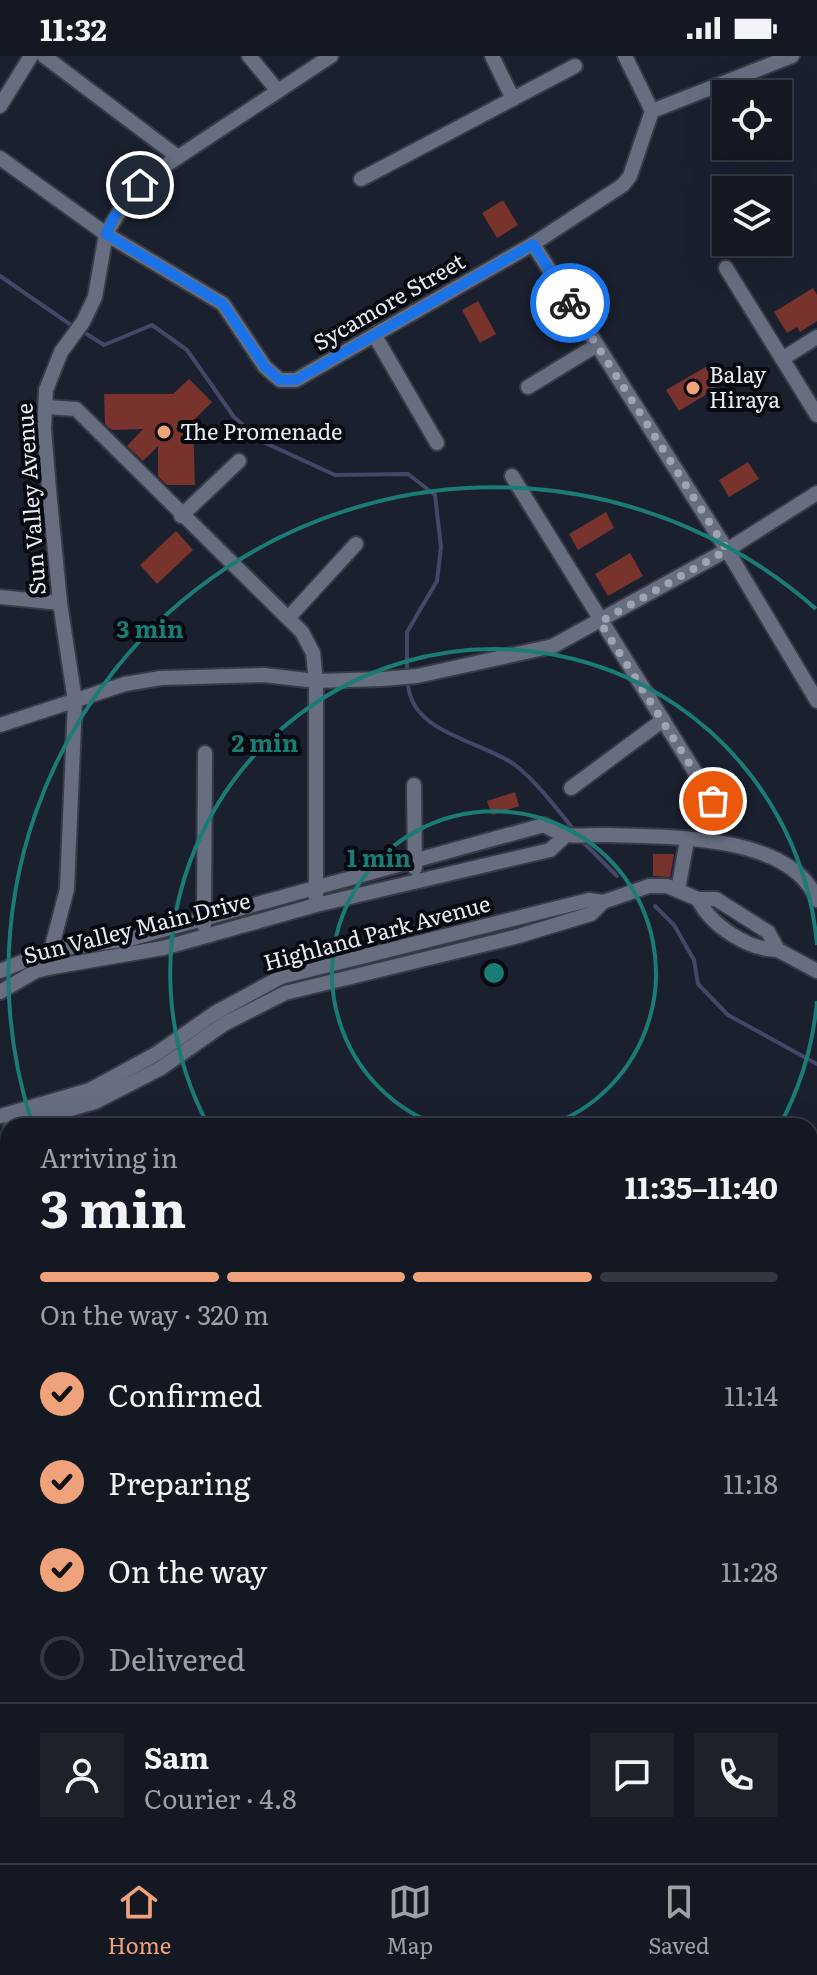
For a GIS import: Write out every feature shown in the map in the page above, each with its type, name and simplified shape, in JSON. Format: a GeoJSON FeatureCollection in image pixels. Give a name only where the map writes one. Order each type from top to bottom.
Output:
{"type":"FeatureCollection","features":[{"type":"Feature","properties":{"kind":"street"},"geometry":{"type":"LineString","coordinates":[[0,106],[31,56]]}},
{"type":"Feature","properties":{"kind":"street"},"geometry":{"type":"LineString","coordinates":[[44,56],[178,157]]}},
{"type":"Feature","properties":{"kind":"street"},"geometry":{"type":"LineString","coordinates":[[249,56],[278,91]]}},
{"type":"Feature","properties":{"kind":"street","name":"Sun Valley Avenue"},"geometry":{"type":"LineString","coordinates":[[53,967],[51,950],[67,889],[75,701],[60,603],[49,490],[46,390],[61,352],[83,322],[95,297],[106,234],[114,217],[140,185],[331,56]]}},
{"type":"Feature","properties":{"kind":"street"},"geometry":{"type":"LineString","coordinates":[[492,56],[513,99]]}},
{"type":"Feature","properties":{"kind":"street"},"geometry":{"type":"LineString","coordinates":[[625,56],[652,111],[756,62],[792,56]]}},
{"type":"Feature","properties":{"kind":"street"},"geometry":{"type":"LineString","coordinates":[[361,179],[575,66]]}},
{"type":"Feature","properties":{"kind":"street","name":"Sycamore Street"},"geometry":{"type":"LineString","coordinates":[[0,158],[106,234],[223,304],[265,367],[280,380],[296,380],[533,244],[623,185],[630,176],[652,111]]}},
{"type":"Feature","properties":{"kind":"street"},"geometry":{"type":"LineString","coordinates":[[533,244],[727,550],[817,701]]}},
{"type":"Feature","properties":{"kind":"street"},"geometry":{"type":"LineString","coordinates":[[726,268],[817,415]]}},
{"type":"Feature","properties":{"kind":"street"},"geometry":{"type":"LineString","coordinates":[[375,336],[437,443]]}},
{"type":"Feature","properties":{"kind":"street"},"geometry":{"type":"LineString","coordinates":[[782,359],[817,337]]}},
{"type":"Feature","properties":{"kind":"street"},"geometry":{"type":"LineString","coordinates":[[528,387],[597,345]]}},
{"type":"Feature","properties":{"kind":"street"},"geometry":{"type":"LineString","coordinates":[[46,407],[76,409],[181,516],[290,616],[313,653],[316,681],[316,905]]}},
{"type":"Feature","properties":{"kind":"street"},"geometry":{"type":"LineString","coordinates":[[181,516],[239,461]]}},
{"type":"Feature","properties":{"kind":"street"},"geometry":{"type":"LineString","coordinates":[[512,476],[713,801]]}},
{"type":"Feature","properties":{"kind":"street"},"geometry":{"type":"LineString","coordinates":[[0,725],[125,684],[161,678],[264,675],[316,681],[382,679],[417,676],[553,646],[727,550],[817,493]]}},
{"type":"Feature","properties":{"kind":"street"},"geometry":{"type":"LineString","coordinates":[[290,616],[356,544]]}},
{"type":"Feature","properties":{"kind":"street"},"geometry":{"type":"LineString","coordinates":[[0,597],[60,603]]}},
{"type":"Feature","properties":{"kind":"street"},"geometry":{"type":"LineString","coordinates":[[571,788],[663,720]]}},
{"type":"Feature","properties":{"kind":"street"},"geometry":{"type":"LineString","coordinates":[[205,753],[205,935]]}},
{"type":"Feature","properties":{"kind":"street"},"geometry":{"type":"LineString","coordinates":[[414,785],[415,881]]}},
{"type":"Feature","properties":{"kind":"street","name":"Sun Valley Main Drive"},"geometry":{"type":"LineString","coordinates":[[0,971],[51,950],[130,939],[544,825],[568,837],[606,835],[687,840],[762,852],[817,884]]}},
{"type":"Feature","properties":{"kind":"street","name":"Sun Valley Main Drive"},"geometry":{"type":"LineString","coordinates":[[0,992],[36,971],[163,948],[316,905],[550,850],[568,837]]}},
{"type":"Feature","properties":{"kind":"street"},"geometry":{"type":"LineString","coordinates":[[678,890],[687,840]]}},
{"type":"Feature","properties":{"kind":"street"},"geometry":{"type":"LineString","coordinates":[[803,875],[817,900]]}},
{"type":"Feature","properties":{"kind":"street","name":"Highland Park Avenue"},"geometry":{"type":"LineString","coordinates":[[36,1118],[106,1097],[161,1068],[224,1024],[285,993],[515,937],[591,914],[603,902],[649,886],[678,890],[698,899],[716,899],[768,932],[778,950]]}},
{"type":"Feature","properties":{"kind":"street","name":"Highland Park Avenue"},"geometry":{"type":"LineString","coordinates":[[698,899],[706,916],[759,950],[778,950],[817,971]]}},
{"type":"Feature","properties":{"kind":"street","name":"Highland Park Avenue"},"geometry":{"type":"LineString","coordinates":[[0,1116],[90,1090],[156,1054],[252,990],[281,977],[589,900],[603,902]]}},
{"type":"Feature","properties":{"kind":"street"},"geometry":{"type":"LineString","coordinates":[[737,936],[748,919]]}},
{"type":"Feature","properties":{"kind":"building"},"geometry":{"type":"Polygon","coordinates":[[[503,200],[518,225],[497,238],[482,213],[503,200]]]}},
{"type":"Feature","properties":{"kind":"building"},"geometry":{"type":"Polygon","coordinates":[[[813,288],[817,295],[817,321],[800,332],[797,327],[787,333],[774,312],[813,288]]]}},
{"type":"Feature","properties":{"kind":"building"},"geometry":{"type":"Polygon","coordinates":[[[478,301],[496,334],[480,343],[462,310],[478,301]]]}},
{"type":"Feature","properties":{"kind":"building","name":"Balay Hiraya"},"geometry":{"type":"Polygon","coordinates":[[[707,366],[720,386],[679,411],[666,390],[707,366]]]}},
{"type":"Feature","properties":{"kind":"building","name":"The Promenade"},"geometry":{"type":"Polygon","coordinates":[[[189,379],[212,402],[193,421],[195,485],[167,485],[158,476],[158,446],[143,461],[127,446],[143,429],[112,430],[105,424],[104,394],[173,394],[189,379]]]}},
{"type":"Feature","properties":{"kind":"building"},"geometry":{"type":"Polygon","coordinates":[[[748,462],[759,479],[729,497],[719,480],[748,462]]]}},
{"type":"Feature","properties":{"kind":"building"},"geometry":{"type":"Polygon","coordinates":[[[606,512],[614,528],[578,550],[569,534],[606,512]]]}},
{"type":"Feature","properties":{"kind":"building"},"geometry":{"type":"Polygon","coordinates":[[[176,531],[193,550],[157,584],[140,565],[176,531]]]}},
{"type":"Feature","properties":{"kind":"building"},"geometry":{"type":"Polygon","coordinates":[[[630,553],[643,576],[608,596],[595,574],[630,553]]]}},
{"type":"Feature","properties":{"kind":"building"},"geometry":{"type":"Polygon","coordinates":[[[515,792],[519,806],[492,815],[487,801],[515,792]]]}},
{"type":"Feature","properties":{"kind":"building"},"geometry":{"type":"Polygon","coordinates":[[[653,854],[674,854],[670,877],[653,876],[653,854]]]}},
{"type":"Feature","properties":{"kind":"waterway"},"geometry":{"type":"LineString","coordinates":[[0,276],[74,327]]}},
{"type":"Feature","properties":{"kind":"waterway"},"geometry":{"type":"LineString","coordinates":[[82,331],[104,345],[152,325],[187,350],[234,417],[261,441],[335,475],[408,474],[435,495],[441,547],[437,581],[407,632],[407,673]]}},
{"type":"Feature","properties":{"kind":"waterway"},"geometry":{"type":"LineString","coordinates":[[408,682],[412,700],[421,714],[450,734],[515,765],[574,830]]}},
{"type":"Feature","properties":{"kind":"waterway"},"geometry":{"type":"LineString","coordinates":[[581,840],[617,876]]}},
{"type":"Feature","properties":{"kind":"waterway"},"geometry":{"type":"LineString","coordinates":[[655,906],[674,925],[694,960],[698,984],[728,1015],[817,1064]]}},
{"type":"Feature","properties":{"kind":"way so far"},"geometry":{"type":"LineString","coordinates":[[570,303],[727,550],[600,622],[713,801]]}},
{"type":"Feature","properties":{"kind":"place","name":"Balay Hiraya"},"geometry":{"type":"Point","coordinates":[693,388]}},
{"type":"Feature","properties":{"kind":"place","name":"The Promenade"},"geometry":{"type":"Point","coordinates":[164,432]}},
{"type":"Feature","properties":{"kind":"route"},"geometry":{"type":"LineString","coordinates":[[140,185],[114,217],[106,234],[223,304],[265,367],[280,380],[296,380],[533,244],[570,303]]}}]}
